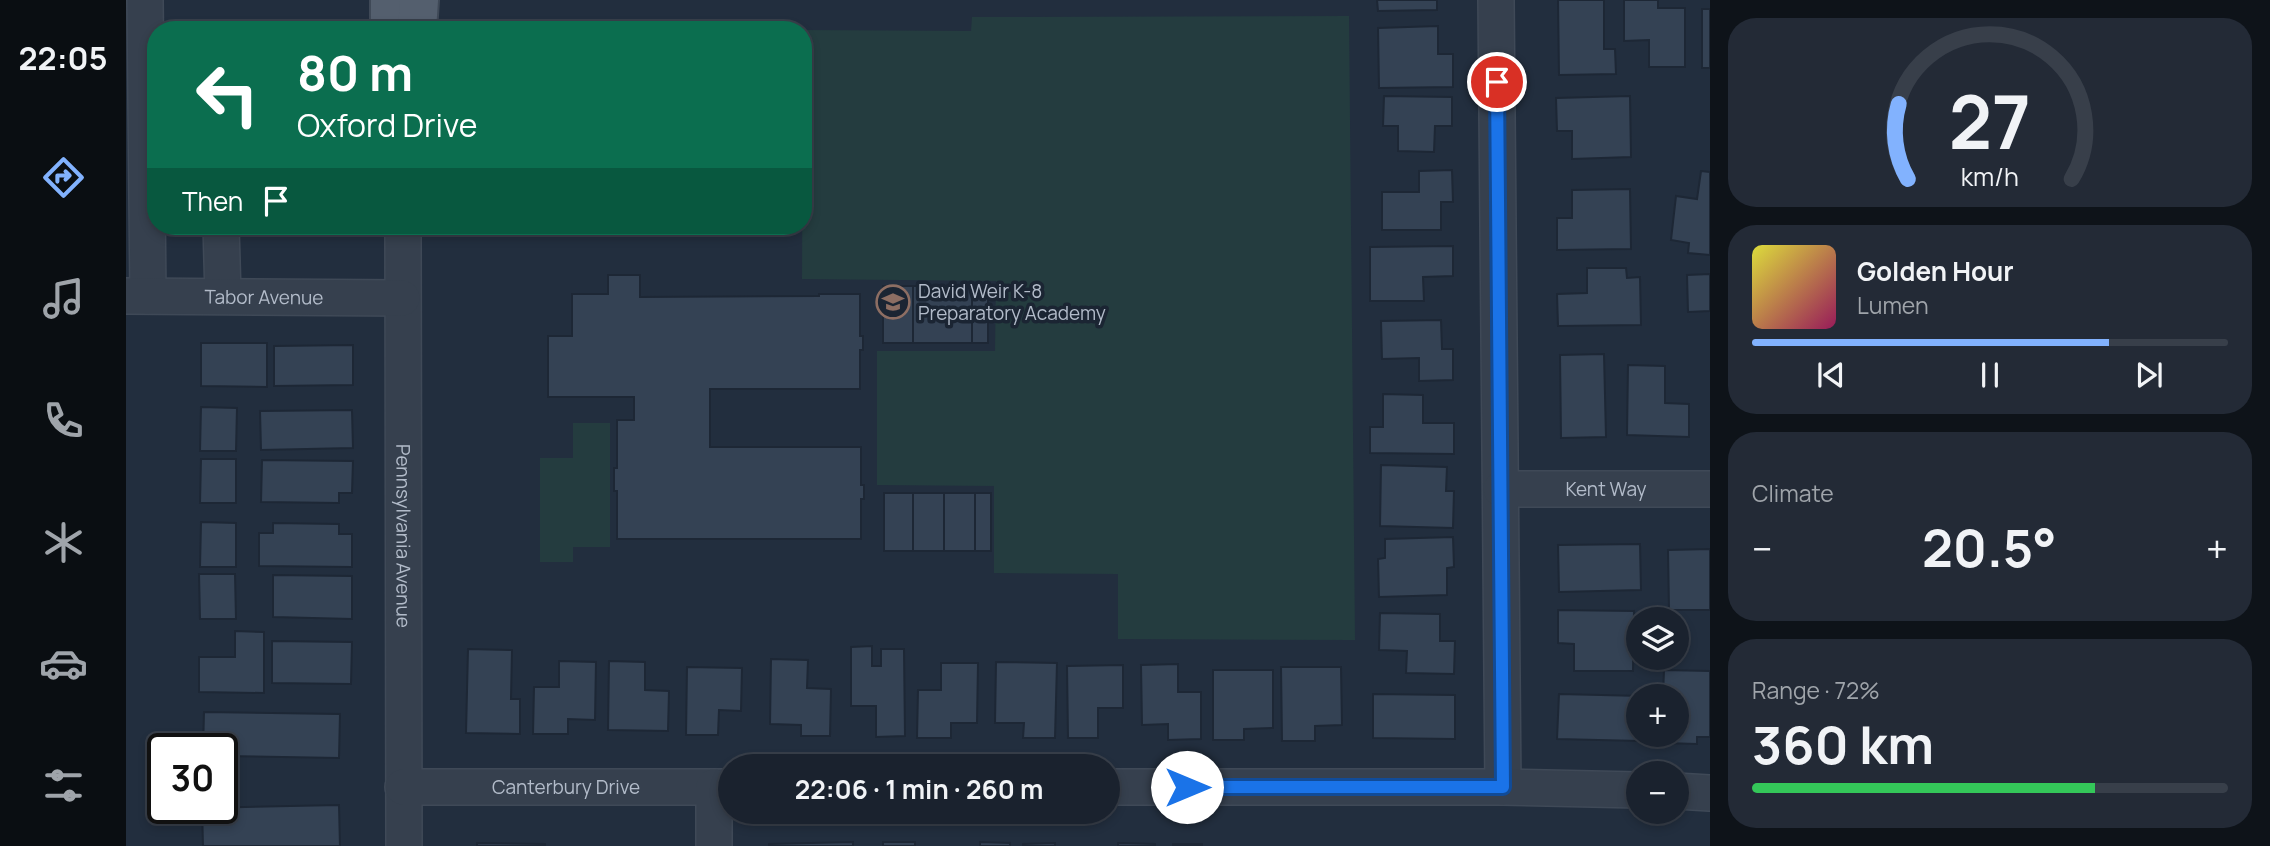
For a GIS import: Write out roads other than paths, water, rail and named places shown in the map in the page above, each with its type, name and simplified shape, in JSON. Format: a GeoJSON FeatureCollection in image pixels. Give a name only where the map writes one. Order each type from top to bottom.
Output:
{"type":"FeatureCollection","features":[{"type":"Feature","properties":{"kind":"main road"},"geometry":{"type":"LineString","coordinates":[[390,0],[390,21]]}},
{"type":"Feature","properties":{"kind":"main road"},"geometry":{"type":"LineString","coordinates":[[417,21],[419,0]]}},
{"type":"Feature","properties":{"kind":"street"},"geometry":{"type":"LineString","coordinates":[[145,0],[147,22]]}},
{"type":"Feature","properties":{"kind":"street"},"geometry":{"type":"LineString","coordinates":[[1496,0],[1503,787]]}},
{"type":"Feature","properties":{"kind":"street"},"geometry":{"type":"LineString","coordinates":[[137,296],[147,132]]}},
{"type":"Feature","properties":{"kind":"street"},"geometry":{"type":"LineString","coordinates":[[221,235],[223,296]]}},
{"type":"Feature","properties":{"kind":"street","name":"Pennsylvania Avenue"},"geometry":{"type":"LineString","coordinates":[[403,235],[404,846]]}},
{"type":"Feature","properties":{"kind":"street","name":"Tabor Avenue"},"geometry":{"type":"LineString","coordinates":[[137,296],[402,298]]}},
{"type":"Feature","properties":{"kind":"street","name":"Kent Way"},"geometry":{"type":"LineString","coordinates":[[1501,489],[1710,489]]}},
{"type":"Feature","properties":{"kind":"street","name":"Canterbury Drive"},"geometry":{"type":"LineString","coordinates":[[403,787],[718,787]]}},
{"type":"Feature","properties":{"kind":"street"},"geometry":{"type":"LineString","coordinates":[[1120,787],[1626,790]]}},
{"type":"Feature","properties":{"kind":"street"},"geometry":{"type":"LineString","coordinates":[[1689,792],[1710,793]]}},
{"type":"Feature","properties":{"kind":"street"},"geometry":{"type":"LineString","coordinates":[[714,846],[718,816]]}},
{"type":"Feature","properties":{"kind":"place","name":"David Weir K-8 Preparatory Academy"},"geometry":{"type":"Point","coordinates":[893,302]}}]}
